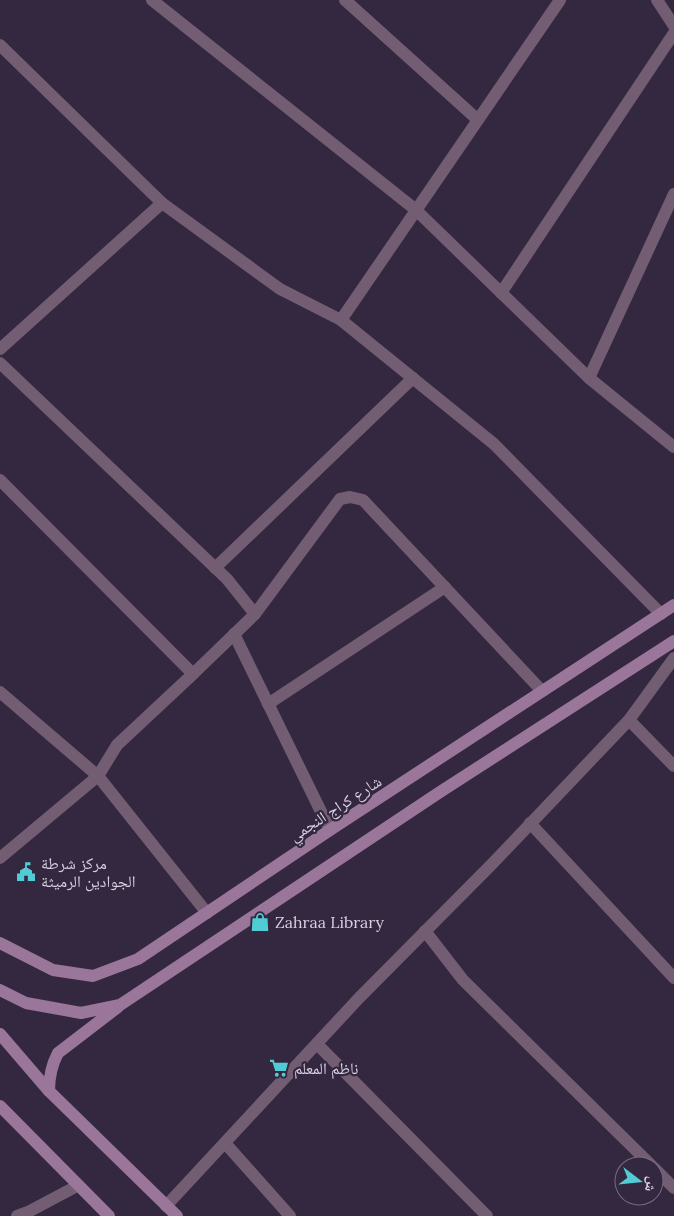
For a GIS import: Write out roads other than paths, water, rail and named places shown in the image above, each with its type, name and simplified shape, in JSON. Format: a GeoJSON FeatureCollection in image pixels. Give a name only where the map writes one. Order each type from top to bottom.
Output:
{"type":"FeatureCollection","features":[{"type":"Feature","properties":{"kind":"main road","name":"شارع كراج النجمي"},"geometry":{"type":"LineString","coordinates":[[0,943],[53,970],[93,976],[138,959],[330,830],[674,605]]}},
{"type":"Feature","properties":{"kind":"main road"},"geometry":{"type":"LineString","coordinates":[[49,1091],[49,1075],[52,1063],[58,1053],[120,1005],[432,797],[674,641]]}},
{"type":"Feature","properties":{"kind":"main road"},"geometry":{"type":"LineString","coordinates":[[0,990],[26,1003],[81,1013],[120,1005]]}},
{"type":"Feature","properties":{"kind":"main road"},"geometry":{"type":"LineString","coordinates":[[0,1034],[49,1091],[177,1216]]}},
{"type":"Feature","properties":{"kind":"main road"},"geometry":{"type":"LineString","coordinates":[[0,1106],[77,1186],[109,1216]]}},
{"type":"Feature","properties":{"kind":"street"},"geometry":{"type":"LineString","coordinates":[[152,0],[416,210],[589,378],[674,447]]}},
{"type":"Feature","properties":{"kind":"street"},"geometry":{"type":"LineString","coordinates":[[345,0],[478,120]]}},
{"type":"Feature","properties":{"kind":"street"},"geometry":{"type":"LineString","coordinates":[[341,320],[560,0]]}},
{"type":"Feature","properties":{"kind":"street"},"geometry":{"type":"LineString","coordinates":[[656,0],[674,26]]}},
{"type":"Feature","properties":{"kind":"street"},"geometry":{"type":"LineString","coordinates":[[500,292],[674,33]]}},
{"type":"Feature","properties":{"kind":"street"},"geometry":{"type":"LineString","coordinates":[[0,45],[162,204],[280,290],[341,320],[494,444],[661,614]]}},
{"type":"Feature","properties":{"kind":"street"},"geometry":{"type":"LineString","coordinates":[[589,378],[674,194]]}},
{"type":"Feature","properties":{"kind":"street"},"geometry":{"type":"LineString","coordinates":[[0,349],[162,204]]}},
{"type":"Feature","properties":{"kind":"street"},"geometry":{"type":"LineString","coordinates":[[0,363],[227,579],[255,614]]}},
{"type":"Feature","properties":{"kind":"street"},"geometry":{"type":"LineString","coordinates":[[215,568],[414,378]]}},
{"type":"Feature","properties":{"kind":"street"},"geometry":{"type":"LineString","coordinates":[[0,480],[193,674]]}},
{"type":"Feature","properties":{"kind":"street"},"geometry":{"type":"LineString","coordinates":[[0,858],[98,776],[117,745],[255,614],[340,499],[350,497],[363,500],[542,692]]}},
{"type":"Feature","properties":{"kind":"street"},"geometry":{"type":"LineString","coordinates":[[268,704],[445,588]]}},
{"type":"Feature","properties":{"kind":"street"},"geometry":{"type":"LineString","coordinates":[[234,634],[330,830]]}},
{"type":"Feature","properties":{"kind":"street"},"geometry":{"type":"LineString","coordinates":[[166,1206],[317,1044],[629,720],[674,658]]}},
{"type":"Feature","properties":{"kind":"street"},"geometry":{"type":"LineString","coordinates":[[0,692],[98,776],[207,913]]}},
{"type":"Feature","properties":{"kind":"street"},"geometry":{"type":"LineString","coordinates":[[629,720],[674,766]]}},
{"type":"Feature","properties":{"kind":"street"},"geometry":{"type":"LineString","coordinates":[[530,823],[674,978]]}},
{"type":"Feature","properties":{"kind":"street"},"geometry":{"type":"LineString","coordinates":[[425,931],[463,980],[642,1156]]}},
{"type":"Feature","properties":{"kind":"street"},"geometry":{"type":"LineString","coordinates":[[317,1044],[487,1216]]}},
{"type":"Feature","properties":{"kind":"street"},"geometry":{"type":"LineString","coordinates":[[225,1143],[290,1216]]}},
{"type":"Feature","properties":{"kind":"street"},"geometry":{"type":"LineString","coordinates":[[664,1178],[674,1188]]}},
{"type":"Feature","properties":{"kind":"street"},"geometry":{"type":"LineString","coordinates":[[16,1216],[28,1212],[77,1186]]}},
{"type":"Feature","properties":{"kind":"place","name":"مركز شرطة الجوادين الرميثة"},"geometry":{"type":"Point","coordinates":[26,872]}},
{"type":"Feature","properties":{"kind":"place","name":"Zahraa Library"},"geometry":{"type":"Point","coordinates":[260,922]}},
{"type":"Feature","properties":{"kind":"place","name":"ناظم المعلم"},"geometry":{"type":"Point","coordinates":[279,1068]}}]}
